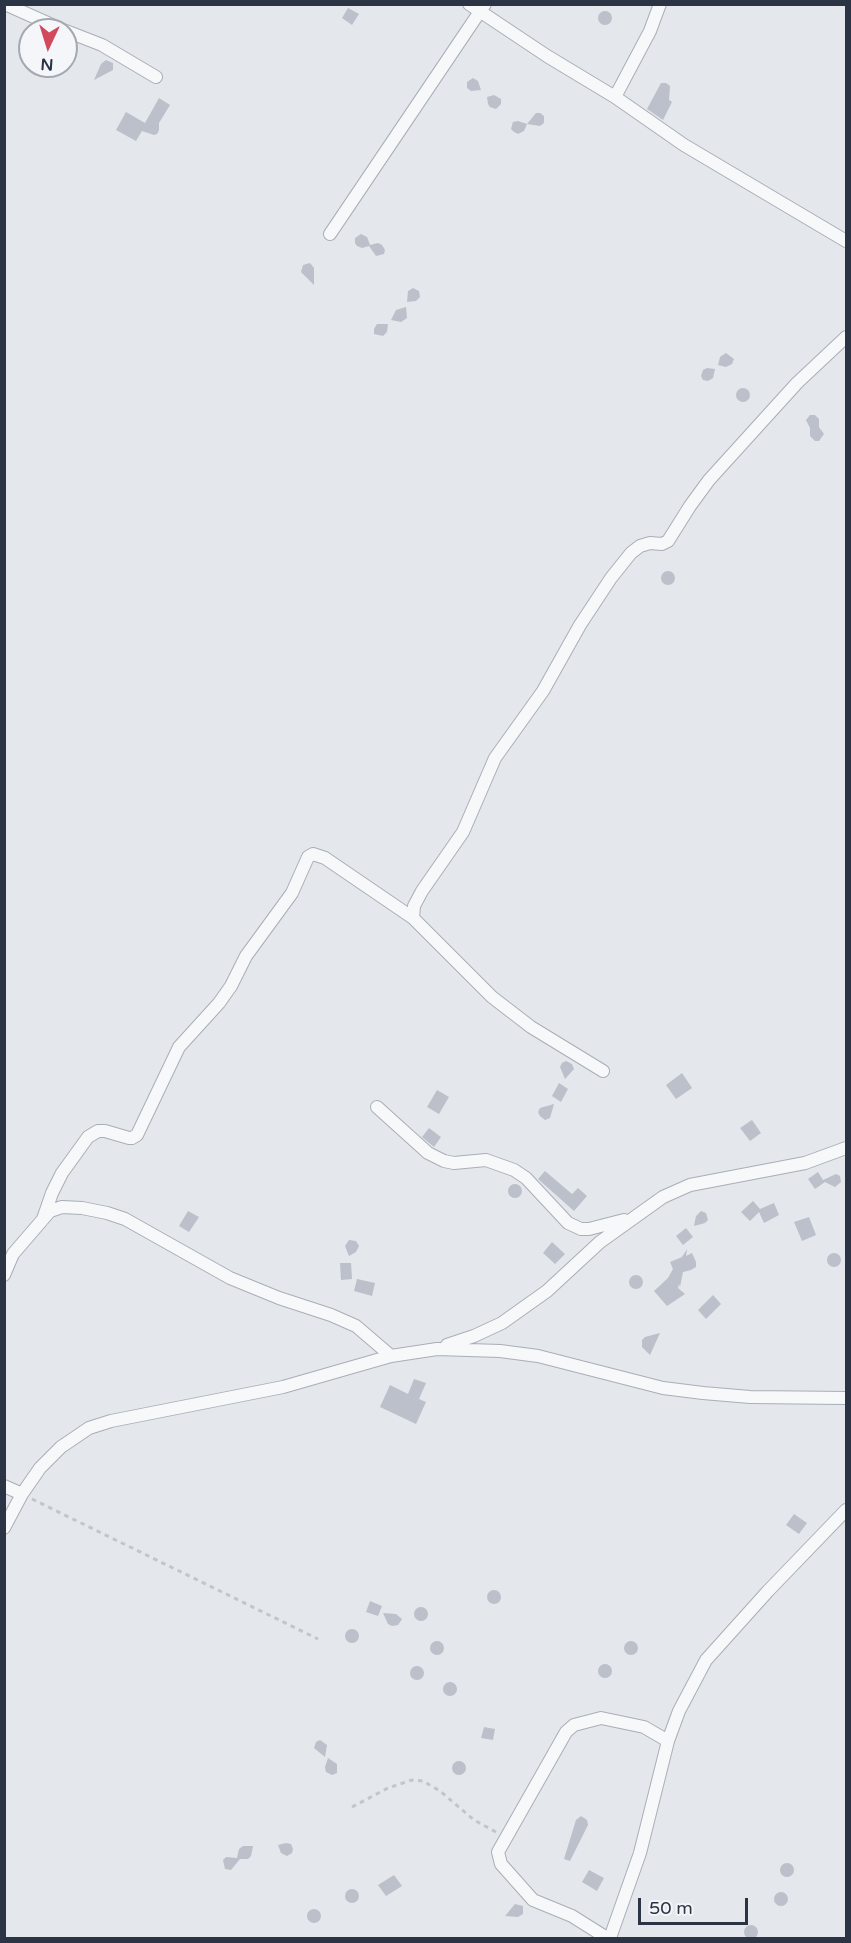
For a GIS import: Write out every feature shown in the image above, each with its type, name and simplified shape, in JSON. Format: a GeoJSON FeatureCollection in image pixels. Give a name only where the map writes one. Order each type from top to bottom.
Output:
{"type":"FeatureCollection","features":[{"type":"Feature","properties":{"kind":"street"},"geometry":{"type":"LineString","coordinates":[[5,4],[36,18]]}},
{"type":"Feature","properties":{"kind":"street"},"geometry":{"type":"LineString","coordinates":[[615,97],[650,31],[660,4]]}},
{"type":"Feature","properties":{"kind":"street"},"geometry":{"type":"LineString","coordinates":[[330,234],[368,180],[478,7],[693,151],[846,242]]}},
{"type":"Feature","properties":{"kind":"street"},"geometry":{"type":"LineString","coordinates":[[78,36],[102,45],[156,77]]}},
{"type":"Feature","properties":{"kind":"street"},"geometry":{"type":"LineString","coordinates":[[413,918],[414,906],[462,832],[495,758],[543,691],[580,625],[615,572],[640,546],[650,543],[662,544],[668,541],[709,480],[797,383],[846,338]]}},
{"type":"Feature","properties":{"kind":"street"},"geometry":{"type":"LineString","coordinates":[[43,1219],[62,1173],[88,1137],[98,1131],[129,1138],[137,1135],[179,1047],[219,1003],[231,986],[246,956],[292,893],[308,857],[317,854],[413,918],[492,997],[531,1027],[603,1071]]}},
{"type":"Feature","properties":{"kind":"street"},"geometry":{"type":"LineString","coordinates":[[376,1107],[428,1153],[444,1161],[454,1163],[486,1160],[514,1170],[526,1178],[568,1223],[581,1229],[631,1218]]}},
{"type":"Feature","properties":{"kind":"street"},"geometry":{"type":"LineString","coordinates":[[437,1349],[502,1323],[547,1291],[600,1242],[663,1197],[690,1185],[805,1163],[846,1148]]}},
{"type":"Feature","properties":{"kind":"street"},"geometry":{"type":"LineString","coordinates":[[4,1275],[13,1254],[50,1211],[62,1207],[99,1211],[124,1219],[230,1278],[356,1326],[391,1356]]}},
{"type":"Feature","properties":{"kind":"street"},"geometry":{"type":"LineString","coordinates":[[4,1528],[22,1494],[40,1468],[61,1447],[89,1428],[111,1421],[283,1387],[391,1356],[437,1349],[474,1348],[538,1356],[628,1380],[703,1393],[750,1397],[846,1398]]}},
{"type":"Feature","properties":{"kind":"street"},"geometry":{"type":"LineString","coordinates":[[4,1486],[22,1494]]}},
{"type":"Feature","properties":{"kind":"street"},"geometry":{"type":"LineString","coordinates":[[668,1742],[644,1727],[601,1718],[574,1725],[566,1732],[498,1852],[501,1864],[533,1899],[573,1916],[609,1938],[640,1853],[668,1742],[679,1711],[706,1660],[846,1510]]}},
{"type":"Feature","properties":{"kind":"path"},"geometry":{"type":"LineString","coordinates":[[22,1494],[318,1639]]}},
{"type":"Feature","properties":{"kind":"path"},"geometry":{"type":"LineString","coordinates":[[352,1807],[388,1788],[412,1780],[423,1781],[440,1791],[474,1820],[505,1838]]}},
{"type":"Feature","properties":{"kind":"building"},"geometry":{"type":"Polygon","coordinates":[[[348,8],[359,14],[352,25],[342,18],[348,8]]]}},
{"type":"Feature","properties":{"kind":"building"},"geometry":{"type":"Polygon","coordinates":[[[605,11],[610,13],[612,18],[610,23],[605,25],[600,23],[598,18],[600,13],[605,11]]]}},
{"type":"Feature","properties":{"kind":"building"},"geometry":{"type":"Polygon","coordinates":[[[106,60],[113,63],[113,70],[94,80],[101,64],[106,60]]]}},
{"type":"Feature","properties":{"kind":"building"},"geometry":{"type":"Polygon","coordinates":[[[473,78],[478,81],[481,90],[471,91],[467,88],[467,82],[473,78]]]}},
{"type":"Feature","properties":{"kind":"building"},"geometry":{"type":"Polygon","coordinates":[[[661,83],[670,86],[669,100],[672,102],[663,120],[647,109],[661,83]]]}},
{"type":"Feature","properties":{"kind":"building"},"geometry":{"type":"Polygon","coordinates":[[[494,95],[501,99],[501,104],[496,109],[490,107],[487,97],[494,95]]]}},
{"type":"Feature","properties":{"kind":"building"},"geometry":{"type":"Polygon","coordinates":[[[159,98],[170,105],[159,123],[157,134],[142,131],[136,141],[116,130],[126,112],[145,123],[159,98]]]}},
{"type":"Feature","properties":{"kind":"building"},"geometry":{"type":"Polygon","coordinates":[[[536,113],[544,116],[544,123],[540,126],[527,124],[536,113]]]}},
{"type":"Feature","properties":{"kind":"building"},"geometry":{"type":"Polygon","coordinates":[[[513,122],[527,124],[524,131],[518,134],[511,129],[513,122]]]}},
{"type":"Feature","properties":{"kind":"building"},"geometry":{"type":"Polygon","coordinates":[[[361,234],[367,237],[370,245],[378,243],[382,245],[385,250],[384,254],[376,256],[369,246],[362,248],[357,246],[355,238],[361,234]]]}},
{"type":"Feature","properties":{"kind":"building"},"geometry":{"type":"Polygon","coordinates":[[[310,263],[314,268],[314,285],[301,272],[303,265],[310,263]]]}},
{"type":"Feature","properties":{"kind":"building"},"geometry":{"type":"Polygon","coordinates":[[[413,288],[419,291],[420,297],[416,301],[407,302],[408,291],[413,288]]]}},
{"type":"Feature","properties":{"kind":"building"},"geometry":{"type":"Polygon","coordinates":[[[406,307],[407,318],[401,322],[391,320],[396,310],[406,307]]]}},
{"type":"Feature","properties":{"kind":"building"},"geometry":{"type":"Polygon","coordinates":[[[377,324],[388,324],[387,332],[383,336],[374,334],[377,324]]]}},
{"type":"Feature","properties":{"kind":"building"},"geometry":{"type":"Polygon","coordinates":[[[726,353],[734,359],[732,364],[726,367],[718,365],[720,357],[726,353]]]}},
{"type":"Feature","properties":{"kind":"building"},"geometry":{"type":"Polygon","coordinates":[[[715,369],[713,378],[708,381],[703,380],[701,376],[703,370],[715,369]]]}},
{"type":"Feature","properties":{"kind":"building"},"geometry":{"type":"Polygon","coordinates":[[[743,388],[748,390],[750,395],[748,400],[743,402],[738,400],[736,395],[738,390],[743,388]]]}},
{"type":"Feature","properties":{"kind":"building"},"geometry":{"type":"Polygon","coordinates":[[[810,415],[815,415],[819,419],[819,427],[824,434],[819,441],[815,441],[810,436],[810,428],[806,420],[810,415]]]}},
{"type":"Feature","properties":{"kind":"building"},"geometry":{"type":"Polygon","coordinates":[[[668,571],[673,573],[675,578],[673,583],[668,585],[663,583],[661,578],[663,573],[668,571]]]}},
{"type":"Feature","properties":{"kind":"building"},"geometry":{"type":"Polygon","coordinates":[[[566,1061],[572,1064],[574,1069],[565,1079],[560,1067],[566,1061]]]}},
{"type":"Feature","properties":{"kind":"building"},"geometry":{"type":"Polygon","coordinates":[[[682,1073],[692,1088],[676,1099],[666,1085],[682,1073]]]}},
{"type":"Feature","properties":{"kind":"building"},"geometry":{"type":"Polygon","coordinates":[[[559,1083],[568,1089],[561,1102],[552,1096],[559,1083]]]}},
{"type":"Feature","properties":{"kind":"building"},"geometry":{"type":"Polygon","coordinates":[[[437,1090],[449,1097],[439,1114],[427,1107],[437,1090]]]}},
{"type":"Feature","properties":{"kind":"building"},"geometry":{"type":"Polygon","coordinates":[[[554,1104],[550,1118],[545,1120],[540,1116],[538,1112],[540,1108],[554,1104]]]}},
{"type":"Feature","properties":{"kind":"building"},"geometry":{"type":"Polygon","coordinates":[[[752,1120],[761,1133],[750,1141],[740,1128],[752,1120]]]}},
{"type":"Feature","properties":{"kind":"building"},"geometry":{"type":"Polygon","coordinates":[[[429,1128],[441,1137],[434,1147],[422,1137],[429,1128]]]}},
{"type":"Feature","properties":{"kind":"building"},"geometry":{"type":"Polygon","coordinates":[[[545,1171],[572,1194],[578,1188],[587,1196],[574,1211],[538,1179],[545,1171]]]}},
{"type":"Feature","properties":{"kind":"building"},"geometry":{"type":"Polygon","coordinates":[[[818,1172],[823,1180],[836,1174],[840,1176],[841,1182],[835,1187],[825,1182],[815,1189],[808,1179],[818,1172]]]}},
{"type":"Feature","properties":{"kind":"building"},"geometry":{"type":"Polygon","coordinates":[[[515,1184],[520,1186],[522,1191],[520,1196],[515,1198],[510,1196],[508,1191],[510,1186],[515,1184]]]}},
{"type":"Feature","properties":{"kind":"building"},"geometry":{"type":"Polygon","coordinates":[[[753,1201],[760,1209],[774,1203],[779,1215],[764,1223],[759,1212],[750,1221],[741,1212],[753,1201]]]}},
{"type":"Feature","properties":{"kind":"building"},"geometry":{"type":"Polygon","coordinates":[[[188,1211],[199,1217],[189,1232],[179,1226],[188,1211]]]}},
{"type":"Feature","properties":{"kind":"building"},"geometry":{"type":"Polygon","coordinates":[[[701,1211],[706,1213],[708,1220],[694,1226],[696,1216],[701,1211]]]}},
{"type":"Feature","properties":{"kind":"building"},"geometry":{"type":"Polygon","coordinates":[[[809,1217],[816,1235],[802,1241],[794,1222],[809,1217]]]}},
{"type":"Feature","properties":{"kind":"building"},"geometry":{"type":"Polygon","coordinates":[[[686,1228],[693,1237],[683,1245],[676,1236],[686,1228]]]}},
{"type":"Feature","properties":{"kind":"building"},"geometry":{"type":"Polygon","coordinates":[[[349,1240],[356,1241],[359,1246],[356,1252],[349,1256],[345,1246],[349,1240]]]}},
{"type":"Feature","properties":{"kind":"building"},"geometry":{"type":"Polygon","coordinates":[[[552,1242],[565,1254],[555,1264],[543,1253],[552,1242]]]}},
{"type":"Feature","properties":{"kind":"building"},"geometry":{"type":"Polygon","coordinates":[[[687,1249],[686,1256],[692,1253],[696,1267],[683,1272],[678,1288],[685,1294],[667,1306],[654,1291],[668,1278],[673,1269],[670,1262],[682,1257],[687,1249]]]}},
{"type":"Feature","properties":{"kind":"building"},"geometry":{"type":"Polygon","coordinates":[[[834,1253],[839,1255],[841,1260],[839,1265],[834,1267],[829,1265],[827,1260],[829,1255],[834,1253]]]}},
{"type":"Feature","properties":{"kind":"building"},"geometry":{"type":"Polygon","coordinates":[[[340,1263],[351,1263],[352,1279],[341,1280],[340,1263]]]}},
{"type":"Feature","properties":{"kind":"building"},"geometry":{"type":"Polygon","coordinates":[[[636,1275],[641,1277],[643,1282],[641,1287],[636,1289],[631,1287],[629,1282],[631,1277],[636,1275]]]}},
{"type":"Feature","properties":{"kind":"building"},"geometry":{"type":"Polygon","coordinates":[[[357,1279],[375,1283],[372,1296],[354,1291],[357,1279]]]}},
{"type":"Feature","properties":{"kind":"building"},"geometry":{"type":"Polygon","coordinates":[[[713,1295],[721,1304],[706,1319],[698,1310],[713,1295]]]}},
{"type":"Feature","properties":{"kind":"building"},"geometry":{"type":"Polygon","coordinates":[[[660,1333],[650,1355],[642,1347],[642,1340],[660,1333]]]}},
{"type":"Feature","properties":{"kind":"building"},"geometry":{"type":"Polygon","coordinates":[[[414,1379],[426,1383],[419,1399],[426,1402],[416,1424],[380,1407],[390,1385],[408,1394],[414,1379]]]}},
{"type":"Feature","properties":{"kind":"building"},"geometry":{"type":"Polygon","coordinates":[[[794,1514],[807,1523],[799,1534],[786,1525],[794,1514]]]}},
{"type":"Feature","properties":{"kind":"building"},"geometry":{"type":"Polygon","coordinates":[[[494,1590],[499,1592],[501,1597],[499,1602],[494,1604],[489,1602],[487,1597],[489,1592],[494,1590]]]}},
{"type":"Feature","properties":{"kind":"building"},"geometry":{"type":"Polygon","coordinates":[[[370,1601],[382,1606],[378,1616],[366,1612],[370,1601]]]}},
{"type":"Feature","properties":{"kind":"building"},"geometry":{"type":"Polygon","coordinates":[[[421,1607],[426,1609],[428,1614],[426,1619],[421,1621],[416,1619],[414,1614],[416,1609],[421,1607]]]}},
{"type":"Feature","properties":{"kind":"building"},"geometry":{"type":"Polygon","coordinates":[[[383,1613],[396,1614],[402,1619],[398,1625],[392,1626],[388,1624],[383,1613]]]}},
{"type":"Feature","properties":{"kind":"building"},"geometry":{"type":"Polygon","coordinates":[[[352,1629],[357,1631],[359,1636],[357,1641],[352,1643],[347,1641],[345,1636],[347,1631],[352,1629]]]}},
{"type":"Feature","properties":{"kind":"building"},"geometry":{"type":"Polygon","coordinates":[[[437,1641],[442,1643],[444,1648],[442,1653],[437,1655],[432,1653],[430,1648],[432,1643],[437,1641]]]}},
{"type":"Feature","properties":{"kind":"building"},"geometry":{"type":"Polygon","coordinates":[[[631,1641],[636,1643],[638,1648],[636,1653],[631,1655],[626,1653],[624,1648],[626,1643],[631,1641]]]}},
{"type":"Feature","properties":{"kind":"building"},"geometry":{"type":"Polygon","coordinates":[[[605,1664],[610,1666],[612,1671],[610,1676],[605,1678],[600,1676],[598,1671],[600,1666],[605,1664]]]}},
{"type":"Feature","properties":{"kind":"building"},"geometry":{"type":"Polygon","coordinates":[[[417,1666],[422,1668],[424,1673],[422,1678],[417,1680],[412,1678],[410,1673],[412,1668],[417,1666]]]}},
{"type":"Feature","properties":{"kind":"building"},"geometry":{"type":"Polygon","coordinates":[[[450,1682],[455,1684],[457,1689],[455,1694],[450,1696],[445,1694],[443,1689],[445,1684],[450,1682]]]}},
{"type":"Feature","properties":{"kind":"building"},"geometry":{"type":"Polygon","coordinates":[[[484,1727],[495,1729],[493,1740],[481,1738],[484,1727]]]}},
{"type":"Feature","properties":{"kind":"building"},"geometry":{"type":"Polygon","coordinates":[[[320,1740],[327,1745],[325,1757],[314,1748],[316,1742],[320,1740]]]}},
{"type":"Feature","properties":{"kind":"building"},"geometry":{"type":"Polygon","coordinates":[[[328,1758],[337,1764],[337,1773],[332,1775],[326,1772],[328,1758]]]}},
{"type":"Feature","properties":{"kind":"building"},"geometry":{"type":"Polygon","coordinates":[[[459,1761],[464,1763],[466,1768],[464,1773],[459,1775],[454,1773],[452,1768],[454,1763],[459,1761]]]}},
{"type":"Feature","properties":{"kind":"building"},"geometry":{"type":"Polygon","coordinates":[[[581,1816],[587,1820],[588,1825],[570,1861],[564,1859],[576,1820],[581,1816]]]}},
{"type":"Feature","properties":{"kind":"building"},"geometry":{"type":"Polygon","coordinates":[[[291,1844],[293,1849],[292,1853],[287,1856],[281,1853],[278,1845],[291,1844]]]}},
{"type":"Feature","properties":{"kind":"building"},"geometry":{"type":"Polygon","coordinates":[[[243,1846],[253,1846],[251,1856],[248,1859],[240,1859],[231,1870],[225,1869],[223,1860],[226,1857],[237,1858],[239,1849],[243,1846]]]}},
{"type":"Feature","properties":{"kind":"building"},"geometry":{"type":"Polygon","coordinates":[[[787,1863],[792,1865],[794,1870],[792,1875],[787,1877],[782,1875],[780,1870],[782,1865],[787,1863]]]}},
{"type":"Feature","properties":{"kind":"building"},"geometry":{"type":"Polygon","coordinates":[[[589,1870],[604,1878],[597,1891],[582,1882],[589,1870]]]}},
{"type":"Feature","properties":{"kind":"building"},"geometry":{"type":"Polygon","coordinates":[[[394,1875],[402,1886],[386,1896],[378,1885],[394,1875]]]}},
{"type":"Feature","properties":{"kind":"building"},"geometry":{"type":"Polygon","coordinates":[[[352,1889],[357,1891],[359,1896],[357,1901],[352,1903],[347,1901],[345,1896],[347,1891],[352,1889]]]}},
{"type":"Feature","properties":{"kind":"building"},"geometry":{"type":"Polygon","coordinates":[[[781,1892],[786,1894],[788,1899],[786,1904],[781,1906],[776,1904],[774,1899],[776,1894],[781,1892]]]}},
{"type":"Feature","properties":{"kind":"building"},"geometry":{"type":"Polygon","coordinates":[[[515,1904],[523,1906],[523,1914],[518,1917],[505,1916],[515,1904]]]}},
{"type":"Feature","properties":{"kind":"building"},"geometry":{"type":"Polygon","coordinates":[[[314,1909],[319,1911],[321,1916],[319,1921],[314,1923],[309,1921],[307,1916],[309,1911],[314,1909]]]}},
{"type":"Feature","properties":{"kind":"building"},"geometry":{"type":"Polygon","coordinates":[[[751,1925],[756,1927],[758,1932],[756,1937],[751,1939],[746,1937],[744,1932],[746,1927],[751,1925]]]}}]}
